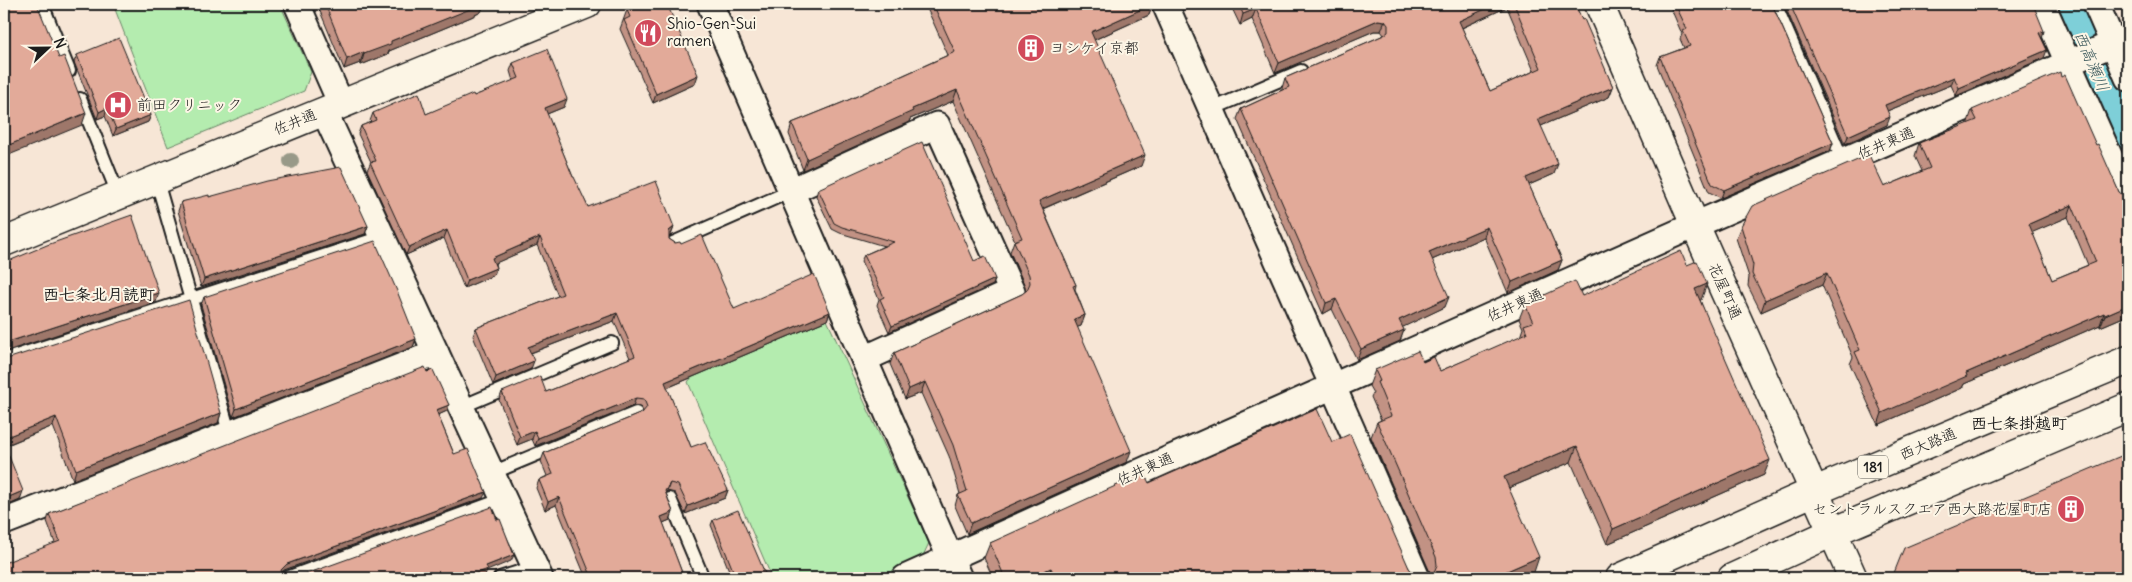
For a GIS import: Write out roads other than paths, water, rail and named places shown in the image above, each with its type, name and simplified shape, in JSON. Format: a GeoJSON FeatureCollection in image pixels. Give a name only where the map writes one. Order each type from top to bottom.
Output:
{"type":"FeatureCollection","features":[{"type":"Feature","properties":{"kind":"street"},"geometry":{"type":"LineString","coordinates":[[297,4],[332,108],[382,237],[538,572]]}},
{"type":"Feature","properties":{"kind":"street","name":"佐井通"},"geometry":{"type":"LineString","coordinates":[[4,242],[156,178],[587,4]]}},
{"type":"Feature","properties":{"kind":"street"},"geometry":{"type":"LineString","coordinates":[[710,4],[954,568]]}},
{"type":"Feature","properties":{"kind":"street"},"geometry":{"type":"LineString","coordinates":[[1165,4],[1417,578]]}},
{"type":"Feature","properties":{"kind":"street","name":"花屋町通"},"geometry":{"type":"LineString","coordinates":[[1599,4],[1695,225],[1853,578]]}},
{"type":"Feature","properties":{"kind":"street"},"geometry":{"type":"LineString","coordinates":[[2042,4],[2128,198]]}},
{"type":"Feature","properties":{"kind":"street"},"geometry":{"type":"LineString","coordinates":[[2096,4],[2121,40],[2128,78]]}},
{"type":"Feature","properties":{"kind":"street","name":"佐井東通"},"geometry":{"type":"LineString","coordinates":[[905,578],[954,568],[1333,386],[1695,225],[2121,40]]}},
{"type":"Feature","properties":{"kind":"street"},"geometry":{"type":"LineString","coordinates":[[791,191],[937,125],[1012,292],[864,359]]}},
{"type":"Feature","properties":{"kind":"street"},"geometry":{"type":"LineString","coordinates":[[4,522],[229,432],[436,353]]}},
{"type":"Feature","properties":{"kind":"street","name":"西大路通"},"geometry":{"type":"LineString","coordinates":[[1620,578],[1815,491],[2128,360]]}},
{"type":"Feature","properties":{"kind":"street"},"geometry":{"type":"LineString","coordinates":[[1732,578],[1833,532],[2128,407]]}},
{"type":"Feature","properties":{"kind":"lane"},"geometry":{"type":"LineString","coordinates":[[42,4],[118,194]]}},
{"type":"Feature","properties":{"kind":"lane"},"geometry":{"type":"LineString","coordinates":[[1775,4],[1844,161]]}},
{"type":"Feature","properties":{"kind":"lane"},"geometry":{"type":"LineString","coordinates":[[1212,109],[1312,66]]}},
{"type":"Feature","properties":{"kind":"lane"},"geometry":{"type":"LineString","coordinates":[[156,178],[229,432]]}},
{"type":"Feature","properties":{"kind":"lane"},"geometry":{"type":"LineString","coordinates":[[673,243],[791,191]]}},
{"type":"Feature","properties":{"kind":"lane"},"geometry":{"type":"LineString","coordinates":[[4,360],[382,237]]}},
{"type":"Feature","properties":{"kind":"lane"},"geometry":{"type":"LineString","coordinates":[[461,407],[612,343]]}},
{"type":"Feature","properties":{"kind":"lane"},"geometry":{"type":"LineString","coordinates":[[492,473],[636,413]]}},
{"type":"Feature","properties":{"kind":"lane"},"geometry":{"type":"LineString","coordinates":[[286,578],[504,499]]}},
{"type":"Feature","properties":{"kind":"lane"},"geometry":{"type":"LineString","coordinates":[[670,499],[703,578]]}},
{"type":"Feature","properties":{"kind":"lane"},"geometry":{"type":"LineString","coordinates":[[500,578],[538,572]]}},
{"type":"Feature","properties":{"kind":"waterway","name":"西高瀬川"},"geometry":{"type":"LineString","coordinates":[[2067,4],[2128,146]]}},
{"type":"Feature","properties":{"kind":"place","name":"Shio-Gen-Sui ramen"},"geometry":{"type":"Point","coordinates":[648,33]}},
{"type":"Feature","properties":{"kind":"place","name":"ヨシケイ京都"},"geometry":{"type":"Point","coordinates":[1031,48]}},
{"type":"Feature","properties":{"kind":"place","name":"前田クリニック"},"geometry":{"type":"Point","coordinates":[118,105]}},
{"type":"Feature","properties":{"kind":"place","name":"セントラルスクエア西大路花屋町店"},"geometry":{"type":"Point","coordinates":[2071,509]}},
{"type":"Feature","properties":{"kind":"district","name":"西七条北月読町"},"geometry":{"type":"Point","coordinates":[99,294]}},
{"type":"Feature","properties":{"kind":"district","name":"西七条掛越町"},"geometry":{"type":"Point","coordinates":[2019,423]}}]}
